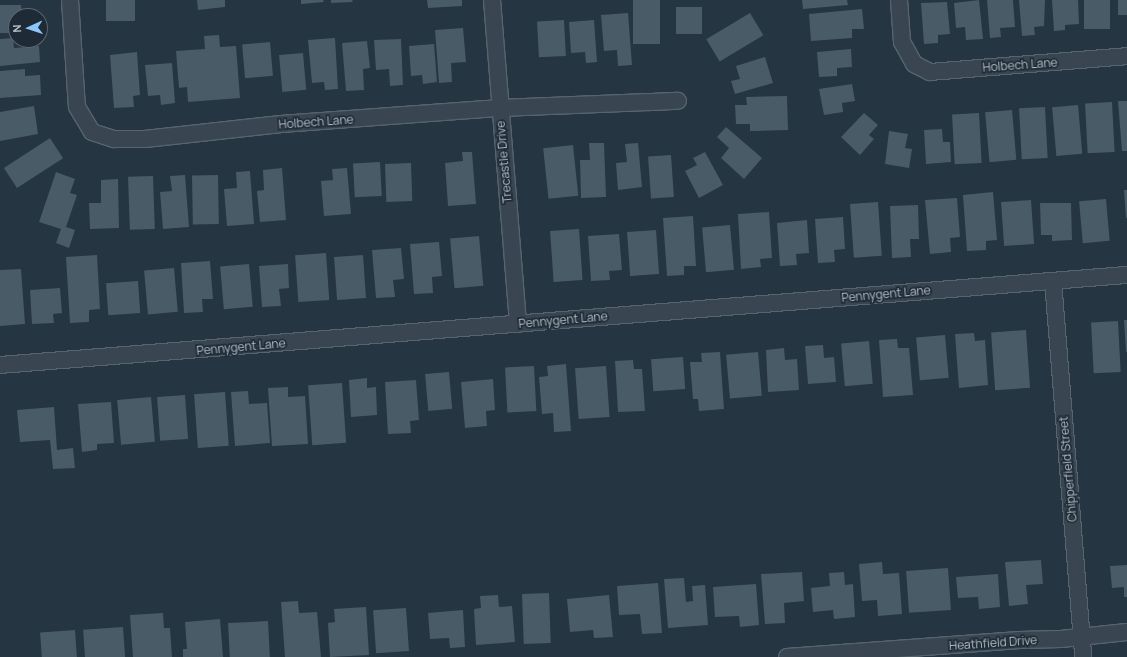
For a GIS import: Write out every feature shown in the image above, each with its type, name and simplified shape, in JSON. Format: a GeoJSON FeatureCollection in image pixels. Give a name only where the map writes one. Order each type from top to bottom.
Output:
{"type":"FeatureCollection","features":[{"type":"Feature","properties":{"kind":"street","name":"Holbech Lane"},"geometry":{"type":"LineString","coordinates":[[70,0],[77,107],[92,132],[114,139],[146,139],[281,124],[500,108],[678,101]]}},
{"type":"Feature","properties":{"kind":"street","name":"Trecastle Drive"},"geometry":{"type":"LineString","coordinates":[[492,0],[518,324]]}},
{"type":"Feature","properties":{"kind":"street","name":"Holbech Lane"},"geometry":{"type":"LineString","coordinates":[[899,0],[902,42],[914,64],[930,72],[1127,56]]}},
{"type":"Feature","properties":{"kind":"street","name":"Pennygent Lane"},"geometry":{"type":"LineString","coordinates":[[0,365],[1127,275]]}},
{"type":"Feature","properties":{"kind":"street","name":"Chipperfield Street"},"geometry":{"type":"LineString","coordinates":[[1053,281],[1083,657]]}},
{"type":"Feature","properties":{"kind":"street","name":"Heathfield Drive"},"geometry":{"type":"LineString","coordinates":[[787,657],[1127,632]]}},
{"type":"Feature","properties":{"kind":"building"},"geometry":{"type":"Polygon","coordinates":[[[106,0],[135,0],[135,21],[106,21],[106,0]]]}},
{"type":"Feature","properties":{"kind":"building"},"geometry":{"type":"Polygon","coordinates":[[[197,0],[225,0],[225,7],[198,10],[197,0]]]}},
{"type":"Feature","properties":{"kind":"building"},"geometry":{"type":"Polygon","coordinates":[[[301,0],[323,0],[324,2],[301,4],[301,0]]]}},
{"type":"Feature","properties":{"kind":"building"},"geometry":{"type":"Polygon","coordinates":[[[331,0],[352,0],[353,2],[331,3],[331,0]]]}},
{"type":"Feature","properties":{"kind":"building"},"geometry":{"type":"Polygon","coordinates":[[[427,0],[462,0],[462,6],[428,8],[427,0]]]}},
{"type":"Feature","properties":{"kind":"building"},"geometry":{"type":"Polygon","coordinates":[[[633,0],[660,0],[660,44],[633,44],[633,0]]]}},
{"type":"Feature","properties":{"kind":"building"},"geometry":{"type":"Polygon","coordinates":[[[802,0],[847,0],[848,5],[803,9],[802,0]]]}},
{"type":"Feature","properties":{"kind":"building"},"geometry":{"type":"Polygon","coordinates":[[[979,0],[983,39],[966,40],[965,27],[956,28],[954,3],[979,0]]]}},
{"type":"Feature","properties":{"kind":"building"},"geometry":{"type":"Polygon","coordinates":[[[987,0],[1013,0],[1015,27],[1000,28],[1001,37],[990,38],[987,0]]]}},
{"type":"Feature","properties":{"kind":"building"},"geometry":{"type":"Polygon","coordinates":[[[1019,0],[1045,0],[1044,26],[1034,27],[1035,35],[1022,36],[1019,0]]]}},
{"type":"Feature","properties":{"kind":"building"},"geometry":{"type":"Polygon","coordinates":[[[1052,0],[1078,0],[1079,24],[1065,25],[1065,30],[1054,31],[1052,0]]]}},
{"type":"Feature","properties":{"kind":"building"},"geometry":{"type":"Polygon","coordinates":[[[1084,0],[1110,0],[1110,29],[1084,29],[1084,0]]]}},
{"type":"Feature","properties":{"kind":"building"},"geometry":{"type":"Polygon","coordinates":[[[1118,0],[1127,0],[1127,15],[1118,15],[1118,0]]]}},
{"type":"Feature","properties":{"kind":"building"},"geometry":{"type":"Polygon","coordinates":[[[947,2],[950,34],[938,35],[938,43],[924,44],[921,3],[947,2]]]}},
{"type":"Feature","properties":{"kind":"building"},"geometry":{"type":"Polygon","coordinates":[[[0,5],[21,5],[21,8],[8,8],[8,33],[0,33],[0,5]]]}},
{"type":"Feature","properties":{"kind":"building"},"geometry":{"type":"Polygon","coordinates":[[[676,7],[702,7],[702,34],[676,34],[676,7]]]}},
{"type":"Feature","properties":{"kind":"building"},"geometry":{"type":"Polygon","coordinates":[[[862,9],[864,29],[852,29],[852,38],[811,41],[809,14],[862,9]]]}},
{"type":"Feature","properties":{"kind":"building"},"geometry":{"type":"Polygon","coordinates":[[[628,13],[632,65],[618,66],[617,50],[604,51],[601,15],[628,13]]]}},
{"type":"Feature","properties":{"kind":"building"},"geometry":{"type":"Polygon","coordinates":[[[750,13],[763,35],[720,62],[706,39],[750,13]]]}},
{"type":"Feature","properties":{"kind":"building"},"geometry":{"type":"Polygon","coordinates":[[[564,20],[566,56],[539,57],[537,21],[564,20]]]}},
{"type":"Feature","properties":{"kind":"building"},"geometry":{"type":"Polygon","coordinates":[[[594,20],[597,62],[586,63],[585,52],[571,53],[569,22],[594,20]]]}},
{"type":"Feature","properties":{"kind":"building"},"geometry":{"type":"Polygon","coordinates":[[[463,28],[466,62],[451,63],[452,82],[439,83],[435,30],[463,28]]]}},
{"type":"Feature","properties":{"kind":"building"},"geometry":{"type":"Polygon","coordinates":[[[219,35],[220,47],[236,46],[240,98],[188,102],[187,87],[179,88],[176,51],[205,49],[204,36],[219,35]]]}},
{"type":"Feature","properties":{"kind":"building"},"geometry":{"type":"Polygon","coordinates":[[[8,38],[8,48],[39,48],[40,62],[0,66],[0,39],[8,38]]]}},
{"type":"Feature","properties":{"kind":"building"},"geometry":{"type":"Polygon","coordinates":[[[335,38],[338,89],[325,90],[324,82],[312,83],[308,40],[335,38]]]}},
{"type":"Feature","properties":{"kind":"building"},"geometry":{"type":"Polygon","coordinates":[[[401,39],[403,85],[390,86],[389,69],[376,70],[374,40],[401,39]]]}},
{"type":"Feature","properties":{"kind":"building"},"geometry":{"type":"Polygon","coordinates":[[[367,41],[370,68],[363,69],[364,90],[346,91],[342,43],[367,41]]]}},
{"type":"Feature","properties":{"kind":"building"},"geometry":{"type":"Polygon","coordinates":[[[270,42],[273,76],[245,78],[242,44],[270,42]]]}},
{"type":"Feature","properties":{"kind":"building"},"geometry":{"type":"Polygon","coordinates":[[[434,44],[437,82],[423,84],[422,75],[411,76],[409,46],[434,44]]]}},
{"type":"Feature","properties":{"kind":"building"},"geometry":{"type":"Polygon","coordinates":[[[851,49],[852,67],[837,68],[837,76],[819,77],[817,52],[851,49]]]}},
{"type":"Feature","properties":{"kind":"building"},"geometry":{"type":"Polygon","coordinates":[[[137,52],[140,95],[133,96],[134,107],[114,108],[110,55],[137,52]]]}},
{"type":"Feature","properties":{"kind":"building"},"geometry":{"type":"Polygon","coordinates":[[[303,53],[306,90],[282,92],[279,55],[303,53]]]}},
{"type":"Feature","properties":{"kind":"building"},"geometry":{"type":"Polygon","coordinates":[[[765,57],[773,83],[735,94],[731,81],[740,79],[736,66],[765,57]]]}},
{"type":"Feature","properties":{"kind":"building"},"geometry":{"type":"Polygon","coordinates":[[[172,63],[175,103],[161,105],[160,95],[148,96],[145,65],[172,63]]]}},
{"type":"Feature","properties":{"kind":"building"},"geometry":{"type":"Polygon","coordinates":[[[25,69],[25,76],[40,75],[41,95],[0,98],[0,71],[25,69]]]}},
{"type":"Feature","properties":{"kind":"building"},"geometry":{"type":"Polygon","coordinates":[[[852,84],[855,101],[842,103],[843,112],[824,115],[819,89],[852,84]]]}},
{"type":"Feature","properties":{"kind":"building"},"geometry":{"type":"Polygon","coordinates":[[[787,96],[788,130],[750,131],[750,124],[736,124],[735,105],[747,105],[746,97],[787,96]]]}},
{"type":"Feature","properties":{"kind":"building"},"geometry":{"type":"Polygon","coordinates":[[[1118,101],[1127,101],[1127,151],[1122,151],[1118,101]]]}},
{"type":"Feature","properties":{"kind":"building"},"geometry":{"type":"Polygon","coordinates":[[[1112,102],[1115,152],[1088,153],[1085,103],[1112,102]]]}},
{"type":"Feature","properties":{"kind":"building"},"geometry":{"type":"Polygon","coordinates":[[[1078,105],[1082,154],[1056,156],[1052,107],[1078,105]]]}},
{"type":"Feature","properties":{"kind":"building"},"geometry":{"type":"Polygon","coordinates":[[[34,106],[38,134],[0,141],[0,112],[34,106]]]}},
{"type":"Feature","properties":{"kind":"building"},"geometry":{"type":"Polygon","coordinates":[[[1045,107],[1048,158],[1022,159],[1019,108],[1045,107]]]}},
{"type":"Feature","properties":{"kind":"building"},"geometry":{"type":"Polygon","coordinates":[[[1012,110],[1016,160],[989,162],[985,112],[1012,110]]]}},
{"type":"Feature","properties":{"kind":"building"},"geometry":{"type":"Polygon","coordinates":[[[864,113],[878,125],[869,135],[874,139],[860,155],[841,137],[864,113]]]}},
{"type":"Feature","properties":{"kind":"building"},"geometry":{"type":"Polygon","coordinates":[[[979,113],[982,163],[955,164],[952,114],[979,113]]]}},
{"type":"Feature","properties":{"kind":"building"},"geometry":{"type":"Polygon","coordinates":[[[726,127],[762,158],[744,179],[721,158],[729,148],[717,137],[726,127]]]}},
{"type":"Feature","properties":{"kind":"building"},"geometry":{"type":"Polygon","coordinates":[[[942,129],[943,142],[950,142],[951,162],[926,164],[924,130],[942,129]]]}},
{"type":"Feature","properties":{"kind":"building"},"geometry":{"type":"Polygon","coordinates":[[[889,131],[908,134],[905,148],[912,149],[909,168],[885,164],[889,131]]]}},
{"type":"Feature","properties":{"kind":"building"},"geometry":{"type":"Polygon","coordinates":[[[50,138],[63,158],[17,188],[4,168],[50,138]]]}},
{"type":"Feature","properties":{"kind":"building"},"geometry":{"type":"Polygon","coordinates":[[[589,143],[604,143],[606,197],[581,198],[580,160],[590,160],[589,143]]]}},
{"type":"Feature","properties":{"kind":"building"},"geometry":{"type":"Polygon","coordinates":[[[638,143],[642,187],[618,190],[616,163],[627,162],[625,144],[638,143]]]}},
{"type":"Feature","properties":{"kind":"building"},"geometry":{"type":"Polygon","coordinates":[[[573,145],[578,196],[548,199],[543,148],[573,145]]]}},
{"type":"Feature","properties":{"kind":"building"},"geometry":{"type":"Polygon","coordinates":[[[462,152],[472,152],[476,204],[448,206],[445,163],[463,161],[462,152]]]}},
{"type":"Feature","properties":{"kind":"building"},"geometry":{"type":"Polygon","coordinates":[[[705,152],[723,185],[699,198],[685,171],[697,165],[693,158],[705,152]]]}},
{"type":"Feature","properties":{"kind":"building"},"geometry":{"type":"Polygon","coordinates":[[[671,155],[674,197],[651,199],[648,157],[671,155]]]}},
{"type":"Feature","properties":{"kind":"building"},"geometry":{"type":"Polygon","coordinates":[[[380,162],[382,196],[355,197],[353,163],[380,162]]]}},
{"type":"Feature","properties":{"kind":"building"},"geometry":{"type":"Polygon","coordinates":[[[411,163],[412,201],[386,202],[385,164],[411,163]]]}},
{"type":"Feature","properties":{"kind":"building"},"geometry":{"type":"Polygon","coordinates":[[[282,168],[286,220],[260,222],[257,191],[264,190],[263,170],[282,168]]]}},
{"type":"Feature","properties":{"kind":"building"},"geometry":{"type":"Polygon","coordinates":[[[347,168],[351,214],[324,216],[321,181],[333,180],[332,169],[347,168]]]}},
{"type":"Feature","properties":{"kind":"building"},"geometry":{"type":"Polygon","coordinates":[[[250,171],[254,224],[227,226],[224,189],[237,188],[236,172],[250,171]]]}},
{"type":"Feature","properties":{"kind":"building"},"geometry":{"type":"Polygon","coordinates":[[[56,172],[75,179],[70,193],[77,195],[66,227],[75,230],[69,248],[56,243],[61,229],[39,222],[56,172]]]}},
{"type":"Feature","properties":{"kind":"building"},"geometry":{"type":"Polygon","coordinates":[[[185,175],[189,227],[163,229],[160,192],[172,191],[170,176],[185,175]]]}},
{"type":"Feature","properties":{"kind":"building"},"geometry":{"type":"Polygon","coordinates":[[[192,175],[218,175],[219,224],[193,224],[192,175]]]}},
{"type":"Feature","properties":{"kind":"building"},"geometry":{"type":"Polygon","coordinates":[[[153,176],[155,229],[130,230],[128,177],[153,176]]]}},
{"type":"Feature","properties":{"kind":"building"},"geometry":{"type":"Polygon","coordinates":[[[118,179],[119,228],[90,229],[89,203],[101,203],[101,180],[118,179]]]}},
{"type":"Feature","properties":{"kind":"building"},"geometry":{"type":"Polygon","coordinates":[[[1124,190],[1127,190],[1127,218],[1126,218],[1124,190]]]}},
{"type":"Feature","properties":{"kind":"building"},"geometry":{"type":"Polygon","coordinates":[[[993,192],[997,240],[986,241],[986,250],[967,251],[963,195],[993,192]]]}},
{"type":"Feature","properties":{"kind":"building"},"geometry":{"type":"Polygon","coordinates":[[[957,198],[960,237],[950,238],[951,252],[930,254],[925,200],[957,198]]]}},
{"type":"Feature","properties":{"kind":"building"},"geometry":{"type":"Polygon","coordinates":[[[1106,199],[1110,241],[1083,243],[1079,201],[1106,199]]]}},
{"type":"Feature","properties":{"kind":"building"},"geometry":{"type":"Polygon","coordinates":[[[1031,200],[1034,244],[1004,246],[1001,202],[1031,200]]]}},
{"type":"Feature","properties":{"kind":"building"},"geometry":{"type":"Polygon","coordinates":[[[878,202],[882,256],[854,258],[850,204],[878,202]]]}},
{"type":"Feature","properties":{"kind":"building"},"geometry":{"type":"Polygon","coordinates":[[[1040,203],[1071,203],[1072,240],[1052,241],[1052,235],[1041,235],[1040,203]]]}},
{"type":"Feature","properties":{"kind":"building"},"geometry":{"type":"Polygon","coordinates":[[[918,205],[919,239],[910,239],[911,257],[892,258],[890,206],[918,205]]]}},
{"type":"Feature","properties":{"kind":"building"},"geometry":{"type":"Polygon","coordinates":[[[769,212],[772,258],[760,259],[761,267],[741,269],[738,214],[769,212]]]}},
{"type":"Feature","properties":{"kind":"building"},"geometry":{"type":"Polygon","coordinates":[[[693,216],[696,266],[684,266],[684,275],[667,276],[663,218],[693,216]]]}},
{"type":"Feature","properties":{"kind":"building"},"geometry":{"type":"Polygon","coordinates":[[[843,217],[845,249],[834,250],[835,262],[818,263],[815,219],[843,217]]]}},
{"type":"Feature","properties":{"kind":"building"},"geometry":{"type":"Polygon","coordinates":[[[807,220],[809,253],[796,254],[797,265],[780,266],[777,223],[807,220]]]}},
{"type":"Feature","properties":{"kind":"building"},"geometry":{"type":"Polygon","coordinates":[[[730,225],[734,270],[706,272],[702,227],[730,225]]]}},
{"type":"Feature","properties":{"kind":"building"},"geometry":{"type":"Polygon","coordinates":[[[579,229],[583,280],[554,282],[550,231],[579,229]]]}},
{"type":"Feature","properties":{"kind":"building"},"geometry":{"type":"Polygon","coordinates":[[[656,230],[659,274],[630,276],[627,232],[656,230]]]}},
{"type":"Feature","properties":{"kind":"building"},"geometry":{"type":"Polygon","coordinates":[[[619,234],[622,270],[609,271],[610,280],[591,281],[588,236],[619,234]]]}},
{"type":"Feature","properties":{"kind":"building"},"geometry":{"type":"Polygon","coordinates":[[[479,236],[483,286],[454,288],[450,239],[479,236]]]}},
{"type":"Feature","properties":{"kind":"building"},"geometry":{"type":"Polygon","coordinates":[[[439,242],[442,276],[432,277],[433,293],[414,294],[410,244],[439,242]]]}},
{"type":"Feature","properties":{"kind":"building"},"geometry":{"type":"Polygon","coordinates":[[[401,248],[404,279],[393,280],[395,297],[376,298],[372,250],[401,248]]]}},
{"type":"Feature","properties":{"kind":"building"},"geometry":{"type":"Polygon","coordinates":[[[326,253],[329,300],[298,302],[295,255],[326,253]]]}},
{"type":"Feature","properties":{"kind":"building"},"geometry":{"type":"Polygon","coordinates":[[[97,255],[100,309],[89,310],[89,322],[70,323],[66,257],[97,255]]]}},
{"type":"Feature","properties":{"kind":"building"},"geometry":{"type":"Polygon","coordinates":[[[363,255],[366,298],[337,300],[334,257],[363,255]]]}},
{"type":"Feature","properties":{"kind":"building"},"geometry":{"type":"Polygon","coordinates":[[[210,261],[213,299],[202,299],[203,312],[184,313],[181,263],[210,261]]]}},
{"type":"Feature","properties":{"kind":"building"},"geometry":{"type":"Polygon","coordinates":[[[249,264],[253,307],[224,309],[220,267],[249,264]]]}},
{"type":"Feature","properties":{"kind":"building"},"geometry":{"type":"Polygon","coordinates":[[[288,264],[289,288],[279,289],[281,306],[262,307],[259,266],[288,264]]]}},
{"type":"Feature","properties":{"kind":"building"},"geometry":{"type":"Polygon","coordinates":[[[174,268],[178,312],[148,314],[144,271],[174,268]]]}},
{"type":"Feature","properties":{"kind":"building"},"geometry":{"type":"Polygon","coordinates":[[[21,269],[25,324],[0,326],[0,270],[21,269]]]}},
{"type":"Feature","properties":{"kind":"building"},"geometry":{"type":"Polygon","coordinates":[[[138,281],[140,313],[108,315],[106,283],[138,281]]]}},
{"type":"Feature","properties":{"kind":"building"},"geometry":{"type":"Polygon","coordinates":[[[60,288],[62,313],[53,314],[54,323],[32,324],[30,290],[60,288]]]}},
{"type":"Feature","properties":{"kind":"building"},"geometry":{"type":"Polygon","coordinates":[[[1124,320],[1127,320],[1127,352],[1126,352],[1124,320]]]}},
{"type":"Feature","properties":{"kind":"building"},"geometry":{"type":"Polygon","coordinates":[[[1118,321],[1121,372],[1094,373],[1091,322],[1118,321]]]}},
{"type":"Feature","properties":{"kind":"building"},"geometry":{"type":"Polygon","coordinates":[[[1026,330],[1030,388],[995,390],[991,332],[1026,330]]]}},
{"type":"Feature","properties":{"kind":"building"},"geometry":{"type":"Polygon","coordinates":[[[974,333],[975,341],[985,340],[988,385],[959,388],[955,334],[974,333]]]}},
{"type":"Feature","properties":{"kind":"building"},"geometry":{"type":"Polygon","coordinates":[[[945,335],[949,378],[920,380],[916,338],[945,335]]]}},
{"type":"Feature","properties":{"kind":"building"},"geometry":{"type":"Polygon","coordinates":[[[897,339],[898,348],[909,348],[913,395],[883,397],[879,340],[897,339]]]}},
{"type":"Feature","properties":{"kind":"building"},"geometry":{"type":"Polygon","coordinates":[[[869,341],[873,384],[845,386],[841,343],[869,341]]]}},
{"type":"Feature","properties":{"kind":"building"},"geometry":{"type":"Polygon","coordinates":[[[823,345],[824,358],[834,357],[836,382],[808,384],[805,346],[823,345]]]}},
{"type":"Feature","properties":{"kind":"building"},"geometry":{"type":"Polygon","coordinates":[[[784,348],[785,360],[797,359],[799,390],[768,392],[766,350],[784,348]]]}},
{"type":"Feature","properties":{"kind":"building"},"geometry":{"type":"Polygon","coordinates":[[[720,352],[724,409],[699,411],[698,399],[693,399],[690,362],[702,362],[701,353],[720,352]]]}},
{"type":"Feature","properties":{"kind":"building"},"geometry":{"type":"Polygon","coordinates":[[[758,352],[762,396],[730,399],[726,355],[758,352]]]}},
{"type":"Feature","properties":{"kind":"building"},"geometry":{"type":"Polygon","coordinates":[[[683,357],[685,389],[653,391],[651,359],[683,357]]]}},
{"type":"Feature","properties":{"kind":"building"},"geometry":{"type":"Polygon","coordinates":[[[633,360],[634,369],[642,369],[645,411],[618,412],[615,361],[633,360]]]}},
{"type":"Feature","properties":{"kind":"building"},"geometry":{"type":"Polygon","coordinates":[[[566,364],[571,431],[554,432],[553,413],[542,414],[539,377],[548,376],[547,366],[566,364]]]}},
{"type":"Feature","properties":{"kind":"building"},"geometry":{"type":"Polygon","coordinates":[[[534,366],[536,411],[507,412],[505,368],[534,366]]]}},
{"type":"Feature","properties":{"kind":"building"},"geometry":{"type":"Polygon","coordinates":[[[606,366],[610,417],[579,419],[575,368],[606,366]]]}},
{"type":"Feature","properties":{"kind":"building"},"geometry":{"type":"Polygon","coordinates":[[[449,372],[452,409],[428,411],[425,374],[449,372]]]}},
{"type":"Feature","properties":{"kind":"building"},"geometry":{"type":"Polygon","coordinates":[[[367,378],[367,388],[376,387],[377,415],[351,417],[349,380],[367,378]]]}},
{"type":"Feature","properties":{"kind":"building"},"geometry":{"type":"Polygon","coordinates":[[[493,379],[495,410],[486,411],[487,426],[465,428],[461,382],[493,379]]]}},
{"type":"Feature","properties":{"kind":"building"},"geometry":{"type":"Polygon","coordinates":[[[416,380],[419,420],[410,421],[411,433],[388,434],[385,382],[416,380]]]}},
{"type":"Feature","properties":{"kind":"building"},"geometry":{"type":"Polygon","coordinates":[[[342,383],[346,443],[312,445],[308,385],[342,383]]]}},
{"type":"Feature","properties":{"kind":"building"},"geometry":{"type":"Polygon","coordinates":[[[288,387],[288,397],[305,396],[308,444],[272,446],[268,388],[288,387]]]}},
{"type":"Feature","properties":{"kind":"building"},"geometry":{"type":"Polygon","coordinates":[[[248,391],[249,404],[267,403],[270,443],[235,446],[231,392],[248,391]]]}},
{"type":"Feature","properties":{"kind":"building"},"geometry":{"type":"Polygon","coordinates":[[[225,392],[229,446],[198,448],[194,394],[225,392]]]}},
{"type":"Feature","properties":{"kind":"building"},"geometry":{"type":"Polygon","coordinates":[[[185,395],[188,439],[160,441],[157,397],[185,395]]]}},
{"type":"Feature","properties":{"kind":"building"},"geometry":{"type":"Polygon","coordinates":[[[151,397],[155,442],[121,445],[117,400],[151,397]]]}},
{"type":"Feature","properties":{"kind":"building"},"geometry":{"type":"Polygon","coordinates":[[[111,402],[114,443],[97,444],[97,450],[82,452],[78,404],[111,402]]]}},
{"type":"Feature","properties":{"kind":"building"},"geometry":{"type":"Polygon","coordinates":[[[54,407],[57,450],[73,448],[75,468],[53,469],[50,440],[20,442],[17,410],[54,407]]]}},
{"type":"Feature","properties":{"kind":"building"},"geometry":{"type":"Polygon","coordinates":[[[1041,560],[1043,584],[1026,585],[1028,604],[1009,606],[1005,562],[1041,560]]]}},
{"type":"Feature","properties":{"kind":"building"},"geometry":{"type":"Polygon","coordinates":[[[882,562],[883,574],[899,573],[902,614],[878,616],[877,600],[862,601],[859,564],[882,562]]]}},
{"type":"Feature","properties":{"kind":"building"},"geometry":{"type":"Polygon","coordinates":[[[1127,565],[1127,597],[1124,597],[1124,587],[1112,588],[1110,566],[1127,565]]]}},
{"type":"Feature","properties":{"kind":"building"},"geometry":{"type":"Polygon","coordinates":[[[948,568],[951,610],[909,613],[906,571],[948,568]]]}},
{"type":"Feature","properties":{"kind":"building"},"geometry":{"type":"Polygon","coordinates":[[[802,572],[804,601],[784,603],[785,623],[765,624],[761,574],[802,572]]]}},
{"type":"Feature","properties":{"kind":"building"},"geometry":{"type":"Polygon","coordinates":[[[844,572],[845,585],[853,584],[855,617],[834,619],[833,610],[813,612],[811,588],[830,586],[829,573],[844,572]]]}},
{"type":"Feature","properties":{"kind":"building"},"geometry":{"type":"Polygon","coordinates":[[[998,574],[1000,607],[979,609],[978,597],[958,598],[956,577],[998,574]]]}},
{"type":"Feature","properties":{"kind":"building"},"geometry":{"type":"Polygon","coordinates":[[[684,578],[686,602],[693,601],[692,586],[705,585],[708,625],[668,628],[664,579],[684,578]]]}},
{"type":"Feature","properties":{"kind":"building"},"geometry":{"type":"Polygon","coordinates":[[[658,583],[662,633],[642,634],[640,614],[619,615],[617,586],[658,583]]]}},
{"type":"Feature","properties":{"kind":"building"},"geometry":{"type":"Polygon","coordinates":[[[756,584],[759,625],[740,627],[739,616],[715,617],[713,587],[756,584]]]}},
{"type":"Feature","properties":{"kind":"building"},"geometry":{"type":"Polygon","coordinates":[[[549,593],[551,643],[524,644],[522,594],[549,593]]]}},
{"type":"Feature","properties":{"kind":"building"},"geometry":{"type":"Polygon","coordinates":[[[498,595],[499,607],[512,606],[515,642],[476,645],[474,609],[481,608],[480,596],[498,595]]]}},
{"type":"Feature","properties":{"kind":"building"},"geometry":{"type":"Polygon","coordinates":[[[609,595],[613,637],[594,638],[593,630],[570,632],[567,599],[609,595]]]}},
{"type":"Feature","properties":{"kind":"building"},"geometry":{"type":"Polygon","coordinates":[[[298,601],[299,613],[317,612],[321,657],[285,657],[281,602],[298,601]]]}},
{"type":"Feature","properties":{"kind":"building"},"geometry":{"type":"Polygon","coordinates":[[[366,607],[369,655],[330,657],[328,623],[335,622],[334,609],[366,607]]]}},
{"type":"Feature","properties":{"kind":"building"},"geometry":{"type":"Polygon","coordinates":[[[406,608],[409,651],[376,653],[373,610],[406,608]]]}},
{"type":"Feature","properties":{"kind":"building"},"geometry":{"type":"Polygon","coordinates":[[[463,610],[465,647],[450,648],[449,638],[430,639],[428,613],[463,610]]]}},
{"type":"Feature","properties":{"kind":"building"},"geometry":{"type":"Polygon","coordinates":[[[163,613],[164,628],[170,628],[172,657],[133,657],[130,615],[163,613]]]}},
{"type":"Feature","properties":{"kind":"building"},"geometry":{"type":"Polygon","coordinates":[[[220,619],[223,657],[183,657],[183,649],[187,649],[185,622],[220,619]]]}},
{"type":"Feature","properties":{"kind":"building"},"geometry":{"type":"Polygon","coordinates":[[[268,621],[270,657],[230,657],[228,623],[268,621]]]}},
{"type":"Feature","properties":{"kind":"building"},"geometry":{"type":"Polygon","coordinates":[[[123,627],[125,657],[85,657],[83,630],[123,627]]]}},
{"type":"Feature","properties":{"kind":"building"},"geometry":{"type":"Polygon","coordinates":[[[75,630],[77,657],[42,657],[40,632],[75,630]]]}}]}
